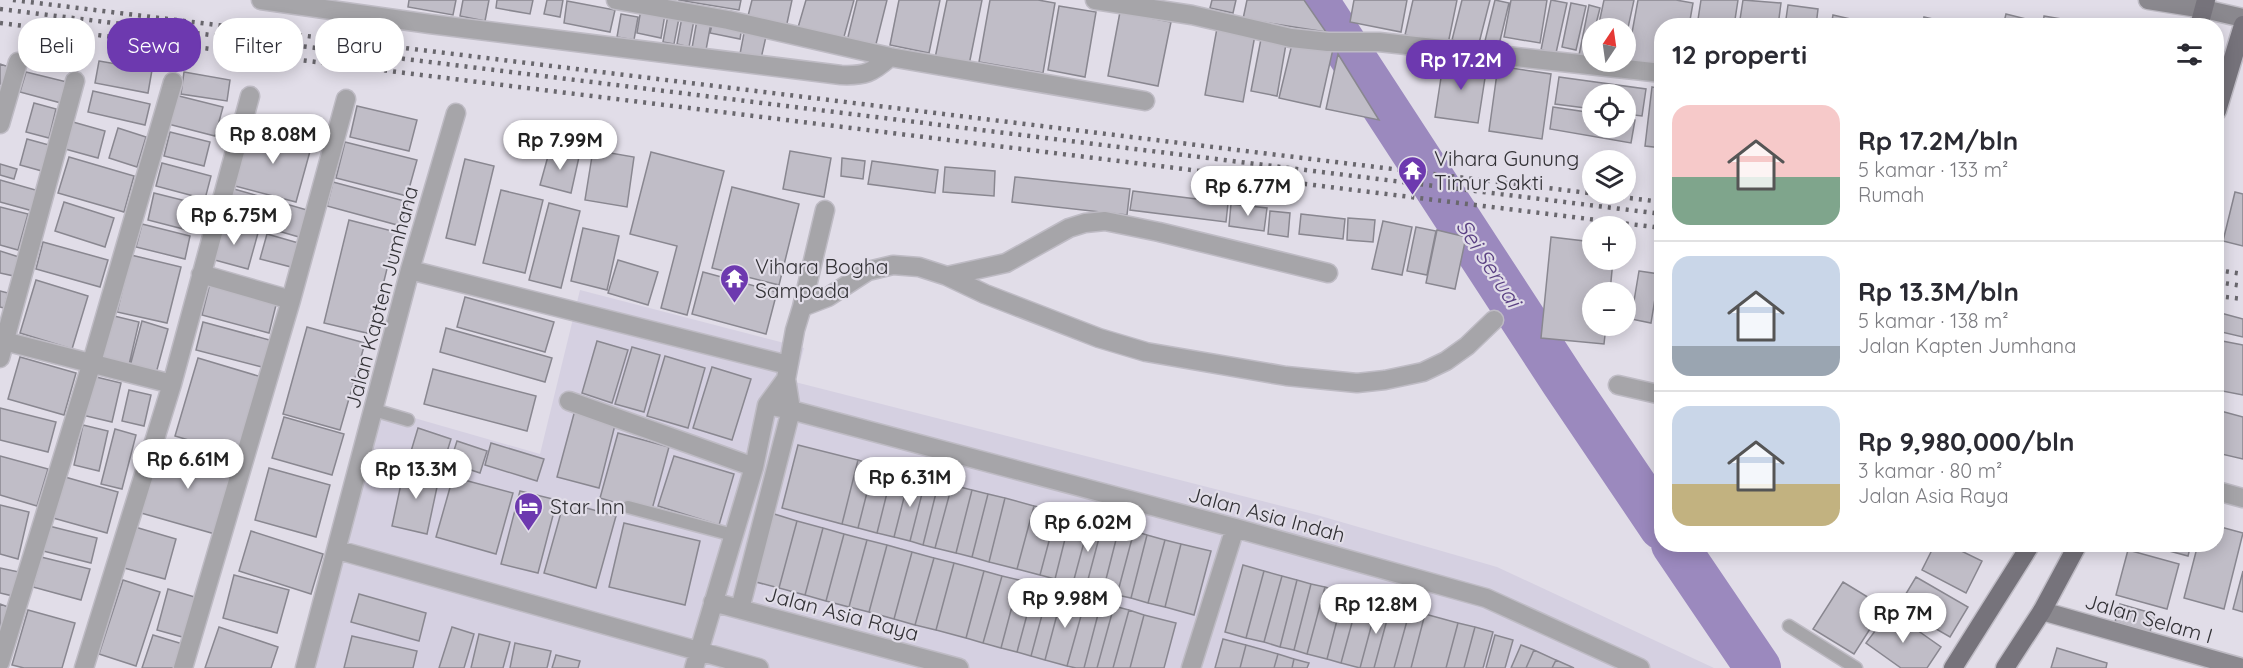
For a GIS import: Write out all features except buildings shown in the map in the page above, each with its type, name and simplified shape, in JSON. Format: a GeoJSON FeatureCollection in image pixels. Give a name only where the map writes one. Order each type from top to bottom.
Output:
{"type":"FeatureCollection","features":[{"type":"Feature","properties":{"kind":"main road"},"geometry":{"type":"LineString","coordinates":[[2224,88],[2243,25]]}},
{"type":"Feature","properties":{"kind":"main road"},"geometry":{"type":"LineString","coordinates":[[1953,668],[2026,552]]}},
{"type":"Feature","properties":{"kind":"main road"},"geometry":{"type":"LineString","coordinates":[[2005,668],[2042,611],[2074,552]]}},
{"type":"Feature","properties":{"kind":"street"},"geometry":{"type":"LineString","coordinates":[[261,0],[429,24],[841,75],[866,74],[890,57]]}},
{"type":"Feature","properties":{"kind":"street"},"geometry":{"type":"LineString","coordinates":[[616,0],[728,20],[890,57],[1145,101]]}},
{"type":"Feature","properties":{"kind":"street"},"geometry":{"type":"LineString","coordinates":[[1095,0],[1192,15],[1291,38],[1328,42],[1379,42],[1654,72]]}},
{"type":"Feature","properties":{"kind":"street"},"geometry":{"type":"LineString","coordinates":[[2148,0],[2243,18]]}},
{"type":"Feature","properties":{"kind":"street"},"geometry":{"type":"LineString","coordinates":[[0,124],[18,62]]}},
{"type":"Feature","properties":{"kind":"street"},"geometry":{"type":"LineString","coordinates":[[75,81],[1,347],[92,362],[172,384]]}},
{"type":"Feature","properties":{"kind":"street"},"geometry":{"type":"LineString","coordinates":[[0,662],[92,362],[173,82]]}},
{"type":"Feature","properties":{"kind":"street"},"geometry":{"type":"LineString","coordinates":[[90,667],[172,384],[250,96]]}},
{"type":"Feature","properties":{"kind":"street"},"geometry":{"type":"LineString","coordinates":[[183,668],[291,300],[346,99]]}},
{"type":"Feature","properties":{"kind":"street","name":"Jalan Kapten Jumhana"},"geometry":{"type":"LineString","coordinates":[[305,668],[338,550],[410,270],[456,113]]}},
{"type":"Feature","properties":{"kind":"street"},"geometry":{"type":"LineString","coordinates":[[696,660],[754,466],[767,405],[787,372],[825,210]]}},
{"type":"Feature","properties":{"kind":"street"},"geometry":{"type":"LineString","coordinates":[[947,276],[1006,263],[1069,228],[1084,223],[1105,221],[1328,273]]}},
{"type":"Feature","properties":{"kind":"street"},"geometry":{"type":"LineString","coordinates":[[802,307],[828,297],[868,271],[893,265],[919,267],[947,276],[985,294],[1088,334],[1146,352],[1286,376],[1357,383],[1423,372],[1446,361],[1467,346],[1494,320]]}},
{"type":"Feature","properties":{"kind":"street"},"geometry":{"type":"LineString","coordinates":[[410,270],[787,372]]}},
{"type":"Feature","properties":{"kind":"street"},"geometry":{"type":"LineString","coordinates":[[201,274],[291,300]]}},
{"type":"Feature","properties":{"kind":"street"},"geometry":{"type":"LineString","coordinates":[[741,609],[791,410],[787,372]]}},
{"type":"Feature","properties":{"kind":"street"},"geometry":{"type":"LineString","coordinates":[[1618,385],[1654,392]]}},
{"type":"Feature","properties":{"kind":"street"},"geometry":{"type":"LineString","coordinates":[[569,401],[754,466]]}},
{"type":"Feature","properties":{"kind":"street","name":"Jalan Asia Indah"},"geometry":{"type":"LineString","coordinates":[[767,405],[1235,528],[1486,598],[1640,668]]}},
{"type":"Feature","properties":{"kind":"street"},"geometry":{"type":"LineString","coordinates":[[2224,493],[2243,498]]}},
{"type":"Feature","properties":{"kind":"street"},"geometry":{"type":"LineString","coordinates":[[1191,668],[1235,528]]}},
{"type":"Feature","properties":{"kind":"street"},"geometry":{"type":"LineString","coordinates":[[338,550],[696,660],[759,668]]}},
{"type":"Feature","properties":{"kind":"street","name":"Jalan Asia Raya"},"geometry":{"type":"LineString","coordinates":[[713,602],[959,668]]}},
{"type":"Feature","properties":{"kind":"street","name":"Jalan Selam I"},"geometry":{"type":"LineString","coordinates":[[2042,611],[2243,668]]}},
{"type":"Feature","properties":{"kind":"lane"},"geometry":{"type":"LineString","coordinates":[[374,411],[408,420]]}},
{"type":"Feature","properties":{"kind":"lane"},"geometry":{"type":"LineString","coordinates":[[628,507],[733,535]]}},
{"type":"Feature","properties":{"kind":"lane"},"geometry":{"type":"LineString","coordinates":[[1789,626],[1856,668]]}},
{"type":"Feature","properties":{"kind":"shaded area"},"geometry":{"type":"Polygon","coordinates":[[[580,290],[804,348],[795,382],[1317,515],[1497,567],[1714,668],[301,668],[376,407],[540,454],[580,290]]]}},
{"type":"Feature","properties":{"kind":"waterway","name":"Sei Seruai"},"geometry":{"type":"LineString","coordinates":[[1315,0],[1564,382],[1654,515]]}},
{"type":"Feature","properties":{"kind":"waterway","name":"Sei Seruai"},"geometry":{"type":"LineString","coordinates":[[1679,552],[1758,668]]}},
{"type":"Feature","properties":{"kind":"railway"},"geometry":{"type":"LineString","coordinates":[[13,0],[1654,201]]}},
{"type":"Feature","properties":{"kind":"railway"},"geometry":{"type":"LineString","coordinates":[[0,9],[1654,213]]}},
{"type":"Feature","properties":{"kind":"railway"},"geometry":{"type":"LineString","coordinates":[[0,23],[1654,227]]}},
{"type":"Feature","properties":{"kind":"railway"},"geometry":{"type":"LineString","coordinates":[[2224,271],[2243,274]]}},
{"type":"Feature","properties":{"kind":"railway"},"geometry":{"type":"LineString","coordinates":[[2224,283],[2243,286]]}},
{"type":"Feature","properties":{"kind":"railway"},"geometry":{"type":"LineString","coordinates":[[2224,297],[2243,299]]}},
{"type":"Feature","properties":{"kind":"place","name":"Vihara Gunung Timur Sakti"},"geometry":{"type":"Point","coordinates":[1413,196]}},
{"type":"Feature","properties":{"kind":"place","name":"Vihara Bogha Sampada"},"geometry":{"type":"Point","coordinates":[734,304]}},
{"type":"Feature","properties":{"kind":"place","name":"Star Inn"},"geometry":{"type":"Point","coordinates":[529,532]}}]}
